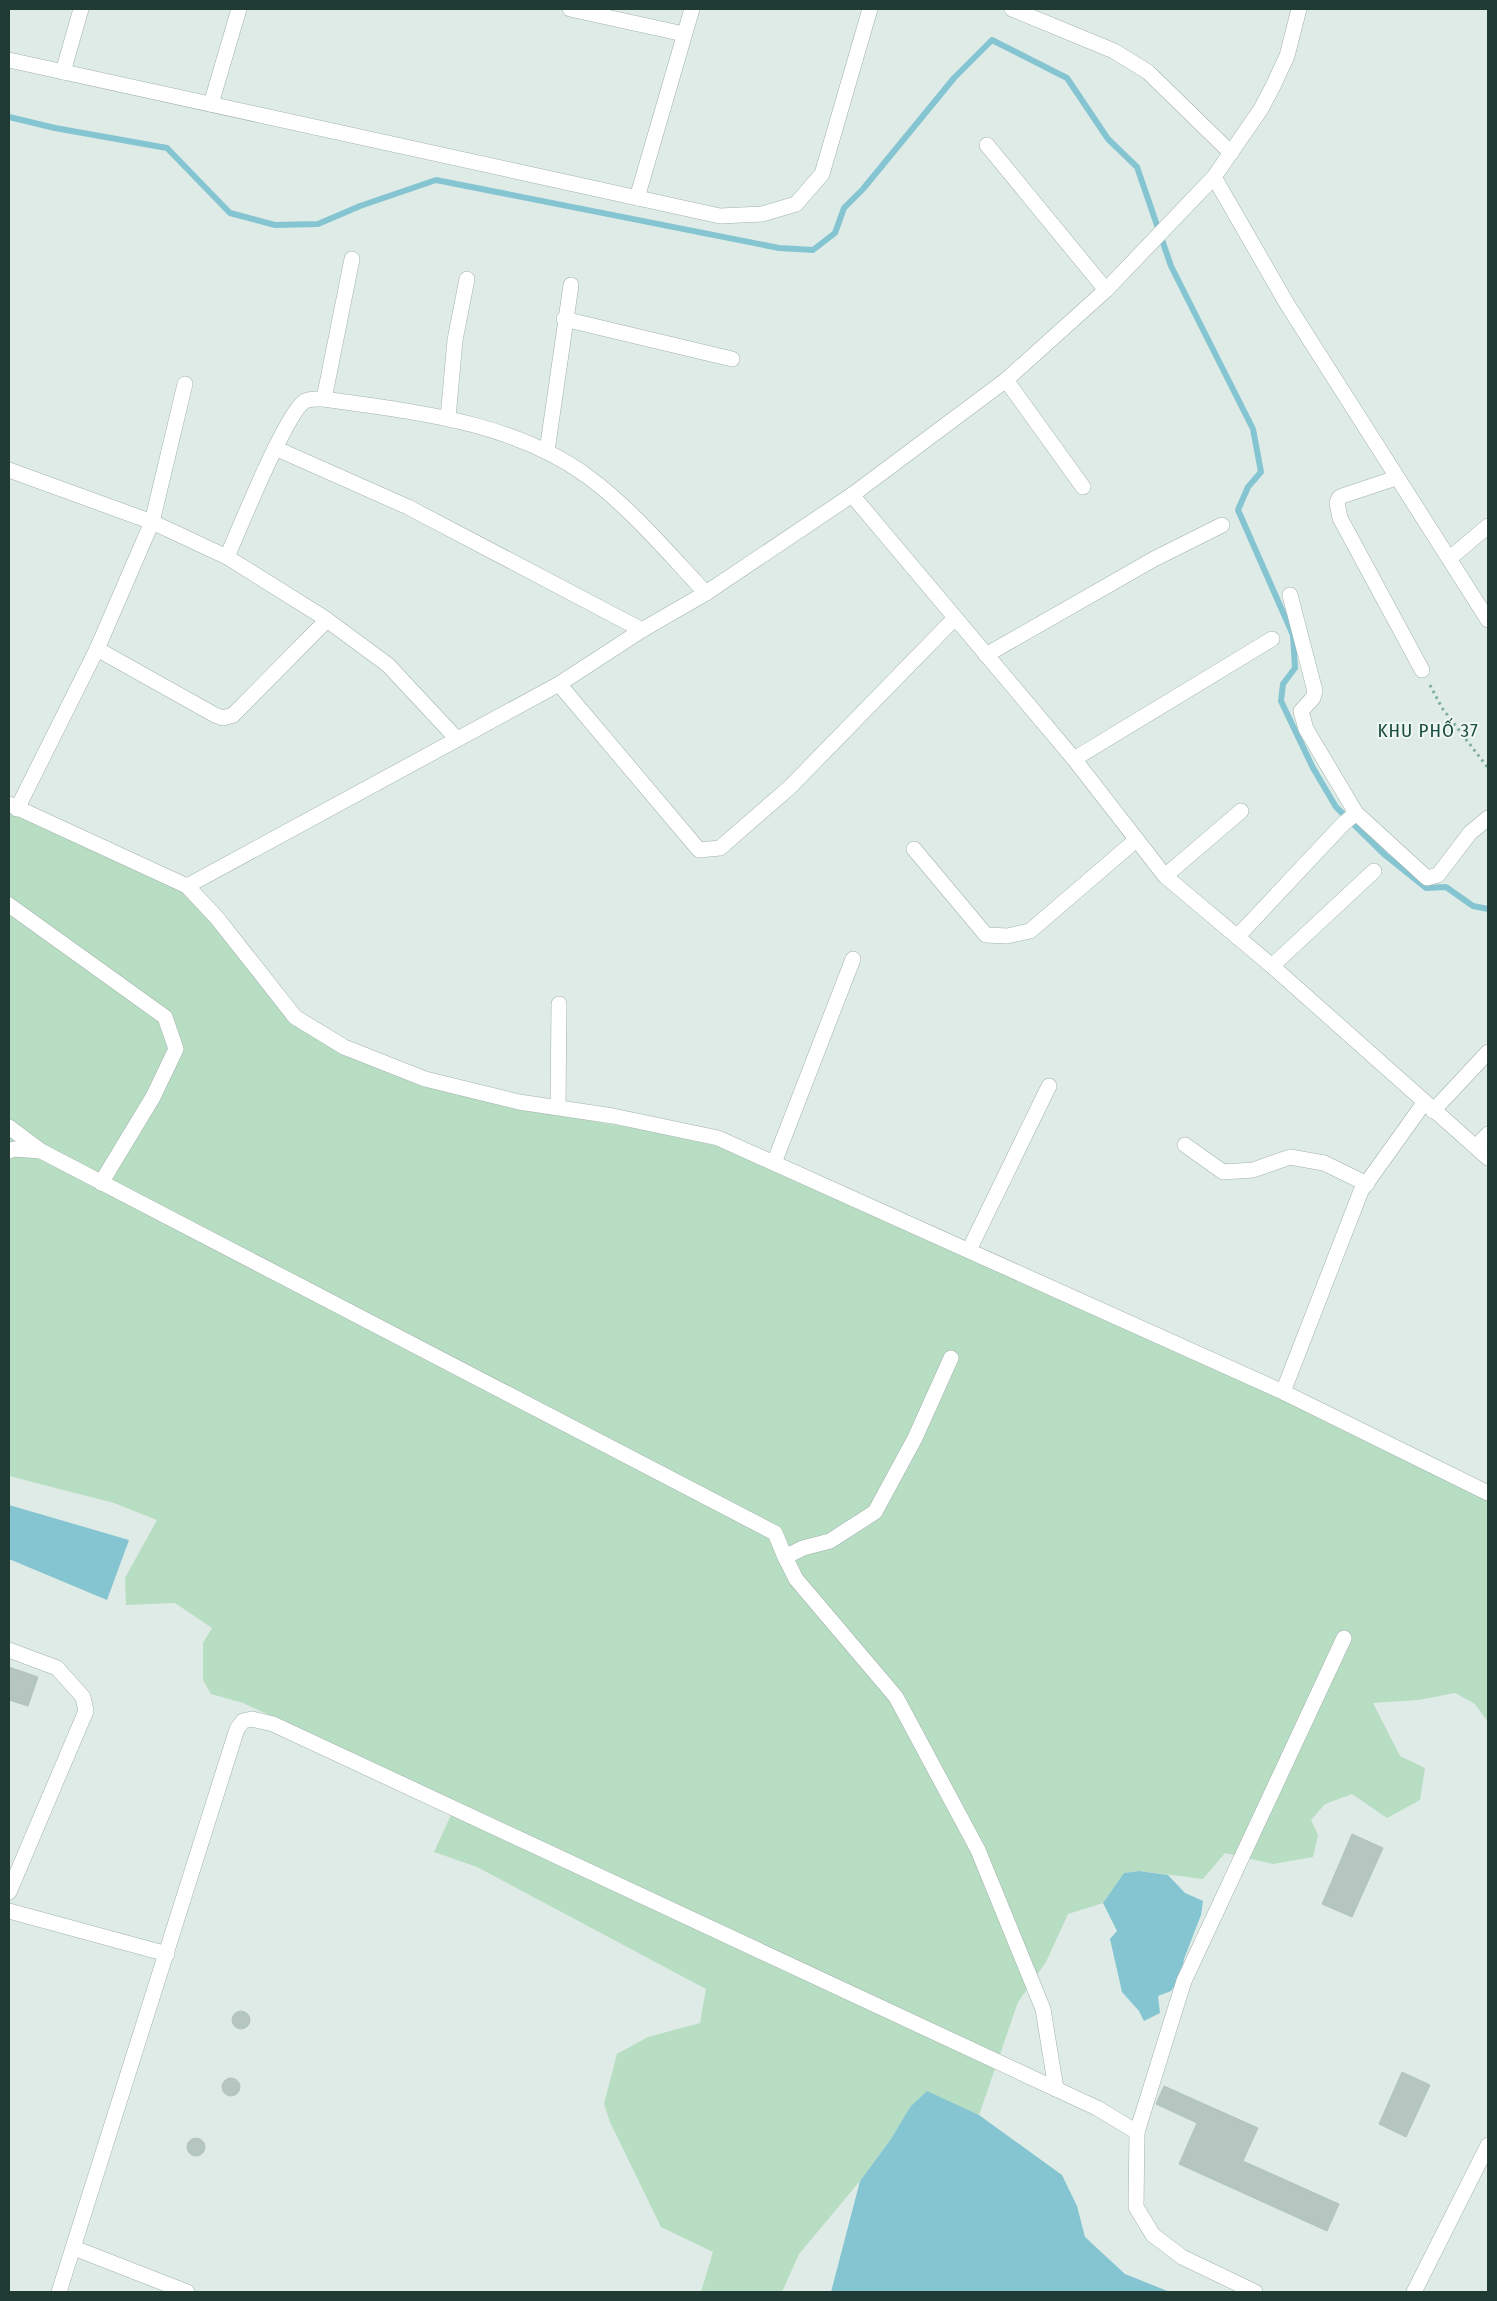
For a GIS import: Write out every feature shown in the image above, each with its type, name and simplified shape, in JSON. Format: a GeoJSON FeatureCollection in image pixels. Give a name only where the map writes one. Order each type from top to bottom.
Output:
{"type":"FeatureCollection","features":[{"type":"Feature","properties":{"kind":"street"},"geometry":{"type":"LineString","coordinates":[[63,72],[81,9]]}},
{"type":"Feature","properties":{"kind":"street"},"geometry":{"type":"LineString","coordinates":[[211,104],[239,9]]}},
{"type":"Feature","properties":{"kind":"street"},"geometry":{"type":"LineString","coordinates":[[570,9],[684,34]]}},
{"type":"Feature","properties":{"kind":"street"},"geometry":{"type":"LineString","coordinates":[[637,198],[692,9]]}},
{"type":"Feature","properties":{"kind":"street"},"geometry":{"type":"LineString","coordinates":[[9,60],[720,216],[762,214],[796,204],[822,174],[870,9]]}},
{"type":"Feature","properties":{"kind":"street"},"geometry":{"type":"LineString","coordinates":[[1012,9],[1114,52],[1148,72],[1231,154]]}},
{"type":"Feature","properties":{"kind":"street"},"geometry":{"type":"LineString","coordinates":[[186,886],[558,684],[642,630],[706,593],[852,495],[1006,380],[1106,290],[1214,177],[1261,109],[1287,56],[1299,9]]}},
{"type":"Feature","properties":{"kind":"street"},"geometry":{"type":"LineString","coordinates":[[987,145],[1106,290]]}},
{"type":"Feature","properties":{"kind":"street"},"geometry":{"type":"LineString","coordinates":[[1214,177],[1287,304],[1488,620]]}},
{"type":"Feature","properties":{"kind":"street"},"geometry":{"type":"LineString","coordinates":[[324,399],[352,259]]}},
{"type":"Feature","properties":{"kind":"street"},"geometry":{"type":"LineString","coordinates":[[448,418],[455,340],[467,279]]}},
{"type":"Feature","properties":{"kind":"street"},"geometry":{"type":"LineString","coordinates":[[547,451],[564,320],[571,284]]}},
{"type":"Feature","properties":{"kind":"street"},"geometry":{"type":"LineString","coordinates":[[564,320],[732,359]]}},
{"type":"Feature","properties":{"kind":"street"},"geometry":{"type":"LineString","coordinates":[[1006,380],[1083,487]]}},
{"type":"Feature","properties":{"kind":"street"},"geometry":{"type":"LineString","coordinates":[[185,384],[152,522],[97,649],[13,806],[186,886],[217,918],[295,1017],[344,1047],[425,1079],[519,1102],[613,1116],[718,1138],[1283,1392],[1488,1493]]}},
{"type":"Feature","properties":{"kind":"street"},"geometry":{"type":"LineString","coordinates":[[227,557],[275,448],[299,406],[312,399],[324,399],[448,418],[547,451],[586,476],[608,493],[649,532],[706,593]]}},
{"type":"Feature","properties":{"kind":"street"},"geometry":{"type":"LineString","coordinates":[[275,448],[408,507],[642,630]]}},
{"type":"Feature","properties":{"kind":"street"},"geometry":{"type":"LineString","coordinates":[[9,470],[152,522],[227,557],[327,620],[388,665],[457,739]]}},
{"type":"Feature","properties":{"kind":"street"},"geometry":{"type":"LineString","coordinates":[[1396,478],[1342,496],[1338,498],[1337,503],[1340,518],[1422,670]]}},
{"type":"Feature","properties":{"kind":"street"},"geometry":{"type":"LineString","coordinates":[[852,495],[1074,759],[1165,876],[1236,938],[1272,966],[1488,1158]]}},
{"type":"Feature","properties":{"kind":"street"},"geometry":{"type":"LineString","coordinates":[[986,655],[1154,559],[1222,525]]}},
{"type":"Feature","properties":{"kind":"street"},"geometry":{"type":"LineString","coordinates":[[1450,558],[1488,526]]}},
{"type":"Feature","properties":{"kind":"street"},"geometry":{"type":"LineString","coordinates":[[1290,595],[1315,691],[1313,698],[1301,711],[1301,717],[1311,738],[1356,813],[1427,878],[1438,875],[1470,833],[1488,818]]}},
{"type":"Feature","properties":{"kind":"street"},"geometry":{"type":"LineString","coordinates":[[558,684],[699,850],[720,848],[790,787],[955,618]]}},
{"type":"Feature","properties":{"kind":"street"},"geometry":{"type":"LineString","coordinates":[[97,649],[215,716],[223,718],[233,715],[327,620]]}},
{"type":"Feature","properties":{"kind":"street"},"geometry":{"type":"LineString","coordinates":[[1074,759],[1272,639]]}},
{"type":"Feature","properties":{"kind":"street"},"geometry":{"type":"LineString","coordinates":[[1165,876],[1240,811]]}},
{"type":"Feature","properties":{"kind":"street"},"geometry":{"type":"LineString","coordinates":[[1236,938],[1343,824],[1356,813]]}},
{"type":"Feature","properties":{"kind":"street"},"geometry":{"type":"LineString","coordinates":[[914,849],[986,934],[1007,936],[1030,931],[1136,840]]}},
{"type":"Feature","properties":{"kind":"street"},"geometry":{"type":"LineString","coordinates":[[1272,966],[1374,871]]}},
{"type":"Feature","properties":{"kind":"street"},"geometry":{"type":"LineString","coordinates":[[9,905],[164,1017],[176,1048],[153,1097],[101,1183]]}},
{"type":"Feature","properties":{"kind":"street"},"geometry":{"type":"LineString","coordinates":[[774,1164],[853,959]]}},
{"type":"Feature","properties":{"kind":"street"},"geometry":{"type":"LineString","coordinates":[[558,1108],[559,1004]]}},
{"type":"Feature","properties":{"kind":"street"},"geometry":{"type":"LineString","coordinates":[[1283,1392],[1361,1191],[1429,1107],[1488,1052]]}},
{"type":"Feature","properties":{"kind":"street"},"geometry":{"type":"LineString","coordinates":[[969,1250],[1048,1086]]}},
{"type":"Feature","properties":{"kind":"street"},"geometry":{"type":"LineString","coordinates":[[9,1127],[41,1151],[101,1183],[775,1533],[796,1579],[896,1697],[978,1850],[1043,2009],[1056,2089]]}},
{"type":"Feature","properties":{"kind":"street"},"geometry":{"type":"LineString","coordinates":[[1476,1147],[1488,1134]]}},
{"type":"Feature","properties":{"kind":"street"},"geometry":{"type":"LineString","coordinates":[[1184,1145],[1223,1172],[1253,1170],[1290,1157],[1324,1163],[1367,1184]]}},
{"type":"Feature","properties":{"kind":"street"},"geometry":{"type":"LineString","coordinates":[[9,1151],[14,1149],[41,1151]]}},
{"type":"Feature","properties":{"kind":"street"},"geometry":{"type":"LineString","coordinates":[[785,1557],[803,1548],[830,1541],[875,1512],[915,1438],[952,1358]]}},
{"type":"Feature","properties":{"kind":"street"},"geometry":{"type":"LineString","coordinates":[[1255,2292],[1182,2257],[1153,2235],[1136,2207],[1137,2132],[1184,1981],[1344,1638]]}},
{"type":"Feature","properties":{"kind":"street"},"geometry":{"type":"LineString","coordinates":[[9,1650],[56,1668],[83,1697],[86,1711],[9,1892]]}},
{"type":"Feature","properties":{"kind":"street"},"geometry":{"type":"LineString","coordinates":[[60,2292],[237,1729],[242,1721],[252,1720],[273,1724],[1097,2108],[1137,2132]]}},
{"type":"Feature","properties":{"kind":"street"},"geometry":{"type":"LineString","coordinates":[[9,1911],[167,1954]]}},
{"type":"Feature","properties":{"kind":"street"},"geometry":{"type":"LineString","coordinates":[[1414,2292],[1488,2145]]}},
{"type":"Feature","properties":{"kind":"street"},"geometry":{"type":"LineString","coordinates":[[74,2248],[187,2292]]}},
{"type":"Feature","properties":{"kind":"path"},"geometry":{"type":"LineString","coordinates":[[1422,670],[1442,708],[1488,768]]}},
{"type":"Feature","properties":{"kind":"green space"},"geometry":{"type":"Polygon","coordinates":[[[9,812],[182,892],[212,924],[290,1023],[341,1054],[423,1086],[520,1109],[639,1129],[717,1146],[1284,1400],[1488,1501],[1488,1722],[1475,1704],[1455,1693],[1418,1700],[1373,1703],[1400,1756],[1425,1768],[1420,1800],[1387,1818],[1352,1794],[1325,1804],[1311,1820],[1318,1835],[1313,1857],[1273,1864],[1225,1853],[1203,1879],[1139,1871],[1124,1873],[1103,1903],[1068,1914],[1046,1962],[1018,2002],[979,2115],[927,2092],[910,2107],[891,2139],[860,2181],[799,2254],[782,2292],[701,2292],[713,2252],[661,2227],[610,2122],[604,2104],[617,2054],[648,2037],[700,2023],[706,1989],[477,1867],[434,1852],[457,1802],[243,1703],[211,1694],[203,1680],[203,1643],[212,1628],[175,1603],[126,1605],[125,1578],[157,1520],[114,1503],[9,1476],[9,812]]]}},
{"type":"Feature","properties":{"kind":"water"},"geometry":{"type":"Polygon","coordinates":[[[9,1505],[129,1540],[107,1600],[9,1559],[9,1505]]]}},
{"type":"Feature","properties":{"kind":"water"},"geometry":{"type":"Polygon","coordinates":[[[1139,1871],[1168,1875],[1185,1893],[1203,1901],[1201,1915],[1184,1959],[1181,1976],[1171,1991],[1158,1996],[1160,2013],[1144,2021],[1139,2011],[1122,1992],[1110,1939],[1117,1931],[1103,1903],[1124,1873],[1139,1871]]]}},
{"type":"Feature","properties":{"kind":"water"},"geometry":{"type":"Polygon","coordinates":[[[927,2091],[979,2115],[1062,2175],[1077,2206],[1085,2237],[1125,2274],[1170,2292],[831,2292],[860,2181],[891,2139],[910,2107],[927,2091]]]}},
{"type":"Feature","properties":{"kind":"building"},"geometry":{"type":"Polygon","coordinates":[[[9,1667],[38,1677],[28,1706],[9,1700],[9,1667]]]}},
{"type":"Feature","properties":{"kind":"building"},"geometry":{"type":"Polygon","coordinates":[[[1352,1834],[1383,1848],[1352,1917],[1322,1904],[1352,1834]]]}},
{"type":"Feature","properties":{"kind":"building"},"geometry":{"type":"Polygon","coordinates":[[[241,2011],[247,2014],[250,2020],[247,2026],[241,2029],[235,2026],[232,2020],[235,2014],[241,2011]]]}},
{"type":"Feature","properties":{"kind":"building"},"geometry":{"type":"Polygon","coordinates":[[[1402,2072],[1430,2085],[1406,2137],[1379,2124],[1402,2072]]]}},
{"type":"Feature","properties":{"kind":"building"},"geometry":{"type":"Polygon","coordinates":[[[231,2078],[237,2081],[240,2087],[237,2093],[231,2096],[225,2093],[222,2087],[225,2081],[231,2078]]]}},
{"type":"Feature","properties":{"kind":"building"},"geometry":{"type":"Polygon","coordinates":[[[1164,2086],[1258,2128],[1243,2161],[1339,2204],[1327,2231],[1179,2164],[1197,2123],[1156,2104],[1164,2086]]]}},
{"type":"Feature","properties":{"kind":"building"},"geometry":{"type":"Polygon","coordinates":[[[196,2138],[202,2141],[205,2147],[202,2153],[196,2156],[190,2153],[187,2147],[190,2141],[196,2138]]]}},
{"type":"Feature","properties":{"kind":"waterway"},"geometry":{"type":"LineString","coordinates":[[9,117],[55,128],[167,148],[230,213],[275,225],[318,224],[360,206],[436,180],[779,248],[813,250],[835,233],[844,208],[863,189],[954,78],[992,40],[1067,78],[1108,139],[1137,167],[1171,266],[1253,429],[1261,472],[1248,487],[1238,510],[1293,635],[1295,668],[1283,684],[1281,701],[1313,768],[1336,807],[1385,855],[1426,888],[1446,887],[1473,906],[1488,909]]}},
{"type":"Feature","properties":{"kind":"district","name":"KHU PHỐ 37"},"geometry":{"type":"Point","coordinates":[1428,730]}}]}
